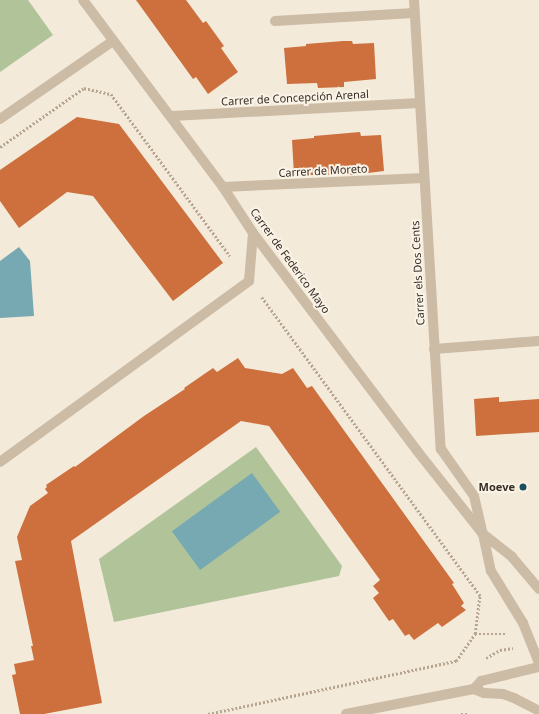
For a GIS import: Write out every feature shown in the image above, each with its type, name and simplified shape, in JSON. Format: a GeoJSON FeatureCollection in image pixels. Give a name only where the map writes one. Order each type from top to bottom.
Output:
{"type":"FeatureCollection","features":[{"type":"Feature","properties":{"kind":"street","name":"Carrer de Federico Mayo"},"geometry":{"type":"LineString","coordinates":[[83,0],[172,116],[254,233],[418,452],[483,534],[512,557],[539,589]]}},
{"type":"Feature","properties":{"kind":"street","name":"Carrer els Dos Cents"},"geometry":{"type":"LineString","coordinates":[[414,0],[441,449],[474,496],[483,534]]}},
{"type":"Feature","properties":{"kind":"street"},"geometry":{"type":"LineString","coordinates":[[275,21],[414,13]]}},
{"type":"Feature","properties":{"kind":"street"},"geometry":{"type":"LineString","coordinates":[[0,119],[113,40]]}},
{"type":"Feature","properties":{"kind":"street","name":"Carrer de Concepción Arenal"},"geometry":{"type":"LineString","coordinates":[[172,116],[419,103]]}},
{"type":"Feature","properties":{"kind":"street","name":"Carrer de Moreto"},"geometry":{"type":"LineString","coordinates":[[223,187],[424,178]]}},
{"type":"Feature","properties":{"kind":"street"},"geometry":{"type":"LineString","coordinates":[[0,462],[249,281],[254,233]]}},
{"type":"Feature","properties":{"kind":"street"},"geometry":{"type":"LineString","coordinates":[[434,349],[539,341]]}},
{"type":"Feature","properties":{"kind":"street","name":"Carrer de Federico Mayo"},"geometry":{"type":"LineString","coordinates":[[483,534],[491,570],[523,624],[539,663]]}},
{"type":"Feature","properties":{"kind":"street"},"geometry":{"type":"LineString","coordinates":[[346,714],[474,688],[481,681],[539,667]]}},
{"type":"Feature","properties":{"kind":"street"},"geometry":{"type":"LineString","coordinates":[[474,688],[484,693],[508,696],[539,711]]}},
{"type":"Feature","properties":{"kind":"path"},"geometry":{"type":"LineString","coordinates":[[0,147],[84,88],[111,94],[480,596],[475,634],[456,661],[208,714]]}},
{"type":"Feature","properties":{"kind":"path"},"geometry":{"type":"LineString","coordinates":[[475,634],[505,634]]}},
{"type":"Feature","properties":{"kind":"path"},"geometry":{"type":"LineString","coordinates":[[461,714],[468,714]]}},
{"type":"Feature","properties":{"kind":"green space"},"geometry":{"type":"Polygon","coordinates":[[[0,0],[28,0],[53,35],[0,72],[0,0]]]}},
{"type":"Feature","properties":{"kind":"green space"},"geometry":{"type":"Polygon","coordinates":[[[256,447],[342,566],[339,576],[114,622],[99,559],[256,447]]]}},
{"type":"Feature","properties":{"kind":"water"},"geometry":{"type":"Polygon","coordinates":[[[19,247],[30,261],[34,316],[0,318],[0,261],[19,247]]]}},
{"type":"Feature","properties":{"kind":"water"},"geometry":{"type":"Polygon","coordinates":[[[252,473],[280,512],[200,570],[172,531],[252,473]]]}},
{"type":"Feature","properties":{"kind":"building"},"geometry":{"type":"Polygon","coordinates":[[[136,0],[186,0],[203,23],[206,21],[224,46],[221,48],[238,72],[208,94],[196,77],[193,79],[136,0]]]}},
{"type":"Feature","properties":{"kind":"building"},"geometry":{"type":"Polygon","coordinates":[[[352,41],[353,44],[374,43],[376,79],[344,82],[344,87],[318,88],[317,83],[287,84],[284,48],[306,46],[306,44],[352,41]]]}},
{"type":"Feature","properties":{"kind":"building"},"geometry":{"type":"Polygon","coordinates":[[[77,117],[119,124],[223,263],[173,301],[93,196],[67,192],[19,228],[0,201],[0,170],[77,117]]]}},
{"type":"Feature","properties":{"kind":"building"},"geometry":{"type":"Polygon","coordinates":[[[360,132],[361,136],[381,135],[384,171],[352,175],[294,175],[292,140],[314,138],[314,136],[360,132]]]}},
{"type":"Feature","properties":{"kind":"building"},"geometry":{"type":"Polygon","coordinates":[[[238,358],[245,368],[282,374],[293,368],[307,388],[312,386],[454,583],[452,584],[464,603],[461,606],[466,610],[442,627],[438,623],[414,640],[409,634],[405,636],[393,619],[389,621],[373,598],[379,593],[373,586],[380,580],[269,426],[241,421],[71,541],[102,703],[44,714],[20,714],[12,675],[16,674],[14,664],[34,660],[31,646],[33,646],[15,561],[22,560],[17,537],[30,506],[48,493],[45,489],[47,487],[46,485],[74,466],[75,467],[144,416],[185,389],[184,388],[213,368],[217,372],[238,358]]]}},
{"type":"Feature","properties":{"kind":"building"},"geometry":{"type":"Polygon","coordinates":[[[499,397],[499,402],[539,399],[539,432],[476,436],[474,399],[499,397]]]}},
{"type":"Feature","properties":{"kind":"place","name":"Moeve"},"geometry":{"type":"Point","coordinates":[523,487]}}]}
